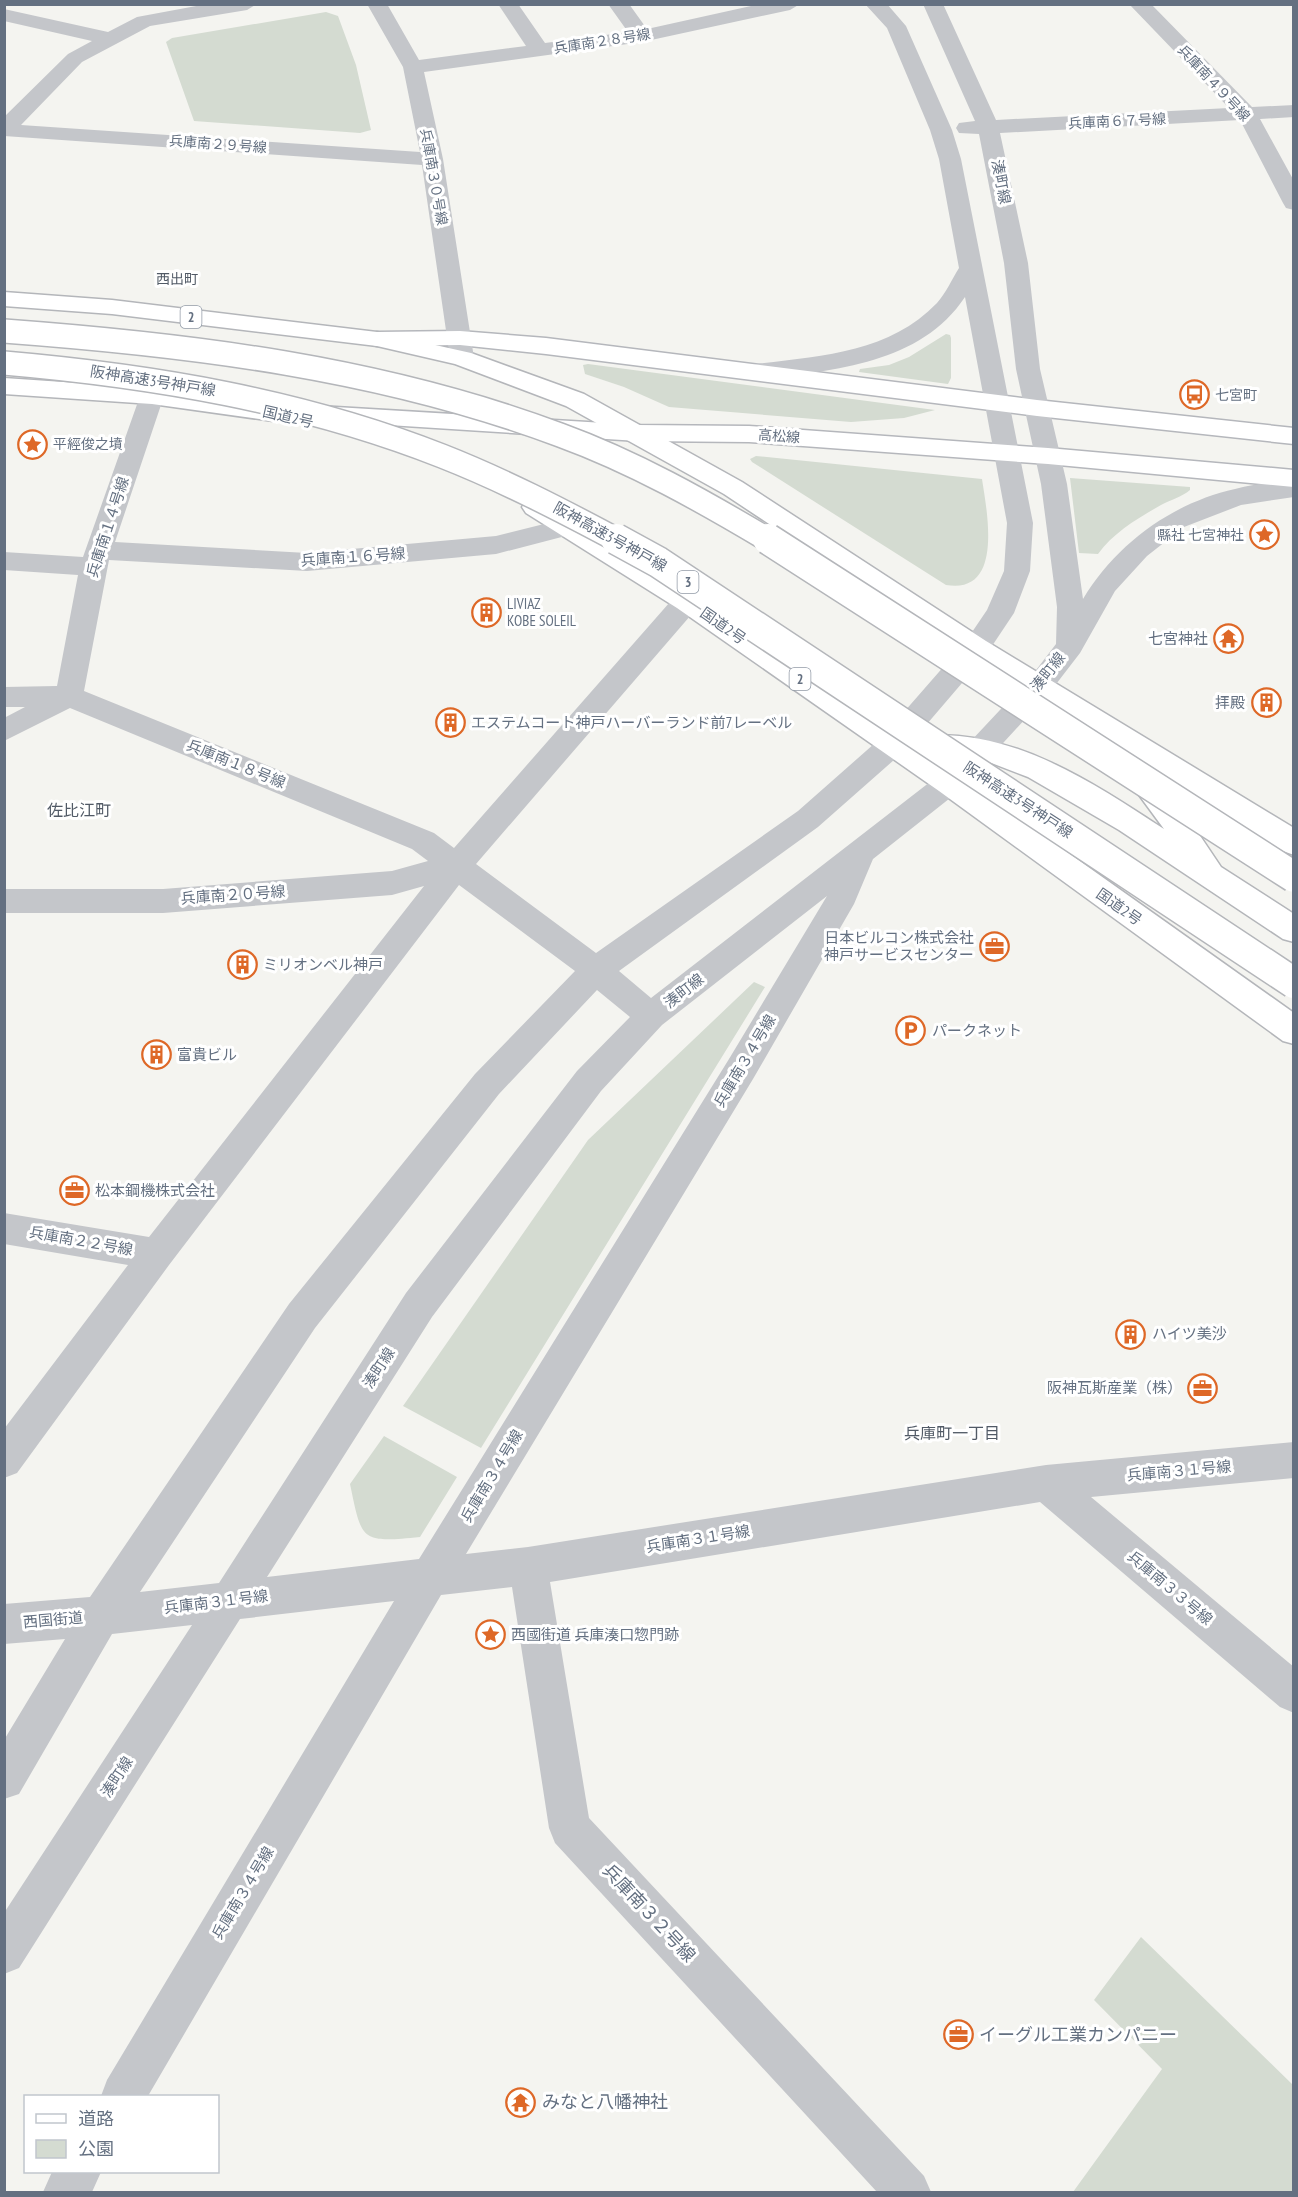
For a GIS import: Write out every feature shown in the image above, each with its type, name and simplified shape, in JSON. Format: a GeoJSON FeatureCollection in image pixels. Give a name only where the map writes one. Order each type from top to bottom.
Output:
{"type":"FeatureCollection","features":[{"type":"Feature","properties":{"kind":"main road","name":"2"},"geometry":{"type":"LineString","coordinates":[[4,299],[112,307],[461,348],[575,400],[638,433],[733,488],[976,648],[1040,685],[1293,843]]}},
{"type":"Feature","properties":{"kind":"main road"},"geometry":{"type":"LineString","coordinates":[[4,331],[117,338],[322,368],[411,388],[485,410],[560,436],[635,467],[722,511],[799,558],[1293,877]]}},
{"type":"Feature","properties":{"kind":"main road"},"geometry":{"type":"LineString","coordinates":[[461,348],[756,372],[999,404],[1293,436]]}},
{"type":"Feature","properties":{"kind":"main road","name":"阪神高速3号神戸線"},"geometry":{"type":"LineString","coordinates":[[4,363],[156,380],[252,399],[345,423],[441,456],[549,504],[658,562],[1293,983]]}},
{"type":"Feature","properties":{"kind":"main road","name":"国道2号"},"geometry":{"type":"LineString","coordinates":[[4,386],[152,396],[263,411],[376,439],[496,484],[687,601],[949,783],[1293,1031]]}},
{"type":"Feature","properties":{"kind":"main road","name":"高松線"},"geometry":{"type":"LineString","coordinates":[[263,411],[638,433],[749,434],[1048,456],[1293,479]]}},
{"type":"Feature","properties":{"kind":"main road"},"geometry":{"type":"LineString","coordinates":[[1077,708],[1160,799],[1210,875]]}},
{"type":"Feature","properties":{"kind":"main road"},"geometry":{"type":"LineString","coordinates":[[893,744],[981,748],[1020,762],[1067,785],[1293,930]]}},
{"type":"Feature","properties":{"kind":"street"},"geometry":{"type":"LineString","coordinates":[[142,4],[162,19]]}},
{"type":"Feature","properties":{"kind":"street"},"geometry":{"type":"LineString","coordinates":[[5,130],[75,58],[144,21],[247,4]]}},
{"type":"Feature","properties":{"kind":"street","name":"兵庫南３０号線"},"geometry":{"type":"LineString","coordinates":[[377,4],[413,68],[432,159],[461,348]]}},
{"type":"Feature","properties":{"kind":"street"},"geometry":{"type":"LineString","coordinates":[[508,4],[540,51]]}},
{"type":"Feature","properties":{"kind":"street"},"geometry":{"type":"LineString","coordinates":[[618,4],[642,36]]}},
{"type":"Feature","properties":{"kind":"street","name":"兵庫南２８号線"},"geometry":{"type":"LineString","coordinates":[[413,68],[642,36],[765,7],[790,4]]}},
{"type":"Feature","properties":{"kind":"street"},"geometry":{"type":"LineString","coordinates":[[4,1779],[101,1616],[302,1316],[487,1084],[596,970],[808,819],[893,744],[976,648],[1000,613],[1017,571],[1020,523],[1009,453],[970,269],[950,159],[941,130],[896,27],[875,4]]}},
{"type":"Feature","properties":{"kind":"street","name":"湊町線"},"geometry":{"type":"LineString","coordinates":[[4,1953],[419,1305],[589,1081],[651,1016],[860,855],[949,783],[1040,685],[1070,645],[1070,597],[1048,456],[1028,369],[1016,263],[988,127],[933,4]]}},
{"type":"Feature","properties":{"kind":"street","name":"兵庫南４９号線"},"geometry":{"type":"LineString","coordinates":[[1139,4],[1247,114],[1293,203]]}},
{"type":"Feature","properties":{"kind":"street"},"geometry":{"type":"LineString","coordinates":[[4,15],[111,39]]}},
{"type":"Feature","properties":{"kind":"street","name":"兵庫南６７号線"},"geometry":{"type":"LineString","coordinates":[[941,130],[1293,111]]}},
{"type":"Feature","properties":{"kind":"street","name":"兵庫南２９号線"},"geometry":{"type":"LineString","coordinates":[[5,130],[432,159]]}},
{"type":"Feature","properties":{"kind":"street"},"geometry":{"type":"LineString","coordinates":[[756,372],[877,352],[915,336],[946,308],[970,269]]}},
{"type":"Feature","properties":{"kind":"street","name":"兵庫南１４号線"},"geometry":{"type":"LineString","coordinates":[[69,696],[96,559],[152,396]]}},
{"type":"Feature","properties":{"kind":"street"},"geometry":{"type":"LineString","coordinates":[[1070,645],[1105,585],[1138,550],[1175,521],[1236,497],[1293,488]]}},
{"type":"Feature","properties":{"kind":"street","name":"兵庫南１６号線"},"geometry":{"type":"LineString","coordinates":[[4,561],[96,559],[307,562],[496,545],[568,527]]}},
{"type":"Feature","properties":{"kind":"street"},"geometry":{"type":"LineString","coordinates":[[4,1460],[157,1254],[458,864],[687,601]]}},
{"type":"Feature","properties":{"kind":"street"},"geometry":{"type":"LineString","coordinates":[[4,731],[69,696]]}},
{"type":"Feature","properties":{"kind":"street","name":"兵庫南１８号線"},"geometry":{"type":"LineString","coordinates":[[4,698],[69,696],[423,841],[458,864],[596,970],[651,1016]]}},
{"type":"Feature","properties":{"kind":"street","name":"兵庫南３４号線"},"geometry":{"type":"LineString","coordinates":[[124,2095],[430,1578],[741,1069],[843,895],[860,855]]}},
{"type":"Feature","properties":{"kind":"street","name":"兵庫南２０号線"},"geometry":{"type":"LineString","coordinates":[[4,901],[163,901],[392,883],[458,864]]}},
{"type":"Feature","properties":{"kind":"street","name":"兵庫南２２号線"},"geometry":{"type":"LineString","coordinates":[[4,1228],[157,1254]]}},
{"type":"Feature","properties":{"kind":"street","name":"兵庫南３１号線"},"geometry":{"type":"LineString","coordinates":[[101,1616],[528,1566],[1046,1483],[1293,1460]]}},
{"type":"Feature","properties":{"kind":"street","name":"兵庫南３３号線"},"geometry":{"type":"LineString","coordinates":[[1046,1483],[1293,1693]]}},
{"type":"Feature","properties":{"kind":"street","name":"兵庫南３２号線"},"geometry":{"type":"LineString","coordinates":[[528,1566],[570,1828],[908,2193]]}},
{"type":"Feature","properties":{"kind":"street","name":"西国街道"},"geometry":{"type":"LineString","coordinates":[[4,1624],[101,1616]]}},
{"type":"Feature","properties":{"kind":"street"},"geometry":{"type":"LineString","coordinates":[[66,2193],[77,2173]]}},
{"type":"Feature","properties":{"kind":"green space"},"geometry":{"type":"Polygon","coordinates":[[[326,12],[338,16],[356,65],[371,130],[360,133],[194,121],[166,42],[172,38],[326,12]]]}},
{"type":"Feature","properties":{"kind":"green space"},"geometry":{"type":"Polygon","coordinates":[[[946,334],[951,338],[951,378],[948,384],[859,372],[860,369],[889,365],[909,357],[946,334]]]}},
{"type":"Feature","properties":{"kind":"green space"},"geometry":{"type":"Polygon","coordinates":[[[583,365],[935,410],[904,418],[851,422],[669,407],[624,387],[585,374],[583,365]]]}},
{"type":"Feature","properties":{"kind":"green space"},"geometry":{"type":"Polygon","coordinates":[[[756,456],[982,479],[988,530],[988,548],[984,565],[977,577],[964,585],[946,585],[752,462],[750,459],[756,456]]]}},
{"type":"Feature","properties":{"kind":"green space"},"geometry":{"type":"Polygon","coordinates":[[[1070,478],[1190,487],[1190,490],[1126,527],[1098,554],[1079,553],[1070,478]]]}},
{"type":"Feature","properties":{"kind":"green space"},"geometry":{"type":"Polygon","coordinates":[[[754,982],[765,987],[481,1448],[403,1406],[588,1140],[754,982]]]}},
{"type":"Feature","properties":{"kind":"green space"},"geometry":{"type":"Polygon","coordinates":[[[384,1436],[457,1477],[420,1537],[375,1538],[367,1534],[358,1517],[350,1484],[384,1436]]]}},
{"type":"Feature","properties":{"kind":"green space"},"geometry":{"type":"Polygon","coordinates":[[[1141,1937],[1293,2085],[1293,2192],[1073,2192],[1162,2069],[1094,2000],[1141,1937]]]}},
{"type":"Feature","properties":{"kind":"place","name":"七宮町"},"geometry":{"type":"Point","coordinates":[1194,395]}},
{"type":"Feature","properties":{"kind":"place","name":"平經俊之墳"},"geometry":{"type":"Point","coordinates":[32,444]}},
{"type":"Feature","properties":{"kind":"place","name":"縣社 七宮神社"},"geometry":{"type":"Point","coordinates":[1265,535]}},
{"type":"Feature","properties":{"kind":"place","name":"LIVIAZ KOBE SOLEIL"},"geometry":{"type":"Point","coordinates":[486,613]}},
{"type":"Feature","properties":{"kind":"place","name":"七宮神社"},"geometry":{"type":"Point","coordinates":[1229,639]}},
{"type":"Feature","properties":{"kind":"place","name":"拝殿"},"geometry":{"type":"Point","coordinates":[1266,703]}},
{"type":"Feature","properties":{"kind":"place","name":"エステムコート神戸ハーバーランド前7レーベル"},"geometry":{"type":"Point","coordinates":[450,723]}},
{"type":"Feature","properties":{"kind":"place","name":"日本ビルコン株式会社 神戸サービスセンター"},"geometry":{"type":"Point","coordinates":[995,947]}},
{"type":"Feature","properties":{"kind":"place","name":"ミリオンベル神戸"},"geometry":{"type":"Point","coordinates":[242,965]}},
{"type":"Feature","properties":{"kind":"place","name":"パークネット"},"geometry":{"type":"Point","coordinates":[911,1031]}},
{"type":"Feature","properties":{"kind":"place","name":"富貴ビル"},"geometry":{"type":"Point","coordinates":[156,1055]}},
{"type":"Feature","properties":{"kind":"place","name":"松本鋼機株式会社"},"geometry":{"type":"Point","coordinates":[74,1191]}},
{"type":"Feature","properties":{"kind":"place","name":"ハイツ美沙"},"geometry":{"type":"Point","coordinates":[1131,1334]}},
{"type":"Feature","properties":{"kind":"place","name":"阪神瓦斯産業（株）"},"geometry":{"type":"Point","coordinates":[1203,1388]}},
{"type":"Feature","properties":{"kind":"place","name":"西國街道 兵庫湊口惣門跡"},"geometry":{"type":"Point","coordinates":[490,1635]}},
{"type":"Feature","properties":{"kind":"place","name":"イーグル工業カンパニー"},"geometry":{"type":"Point","coordinates":[958,2035]}},
{"type":"Feature","properties":{"kind":"place","name":"みなと八幡神社"},"geometry":{"type":"Point","coordinates":[521,2102]}},
{"type":"Feature","properties":{"kind":"district","name":"西出町"},"geometry":{"type":"Point","coordinates":[177,279]}},
{"type":"Feature","properties":{"kind":"district","name":"佐比江町"},"geometry":{"type":"Point","coordinates":[79,810]}},
{"type":"Feature","properties":{"kind":"district","name":"兵庫町一丁目"},"geometry":{"type":"Point","coordinates":[952,1433]}}]}
